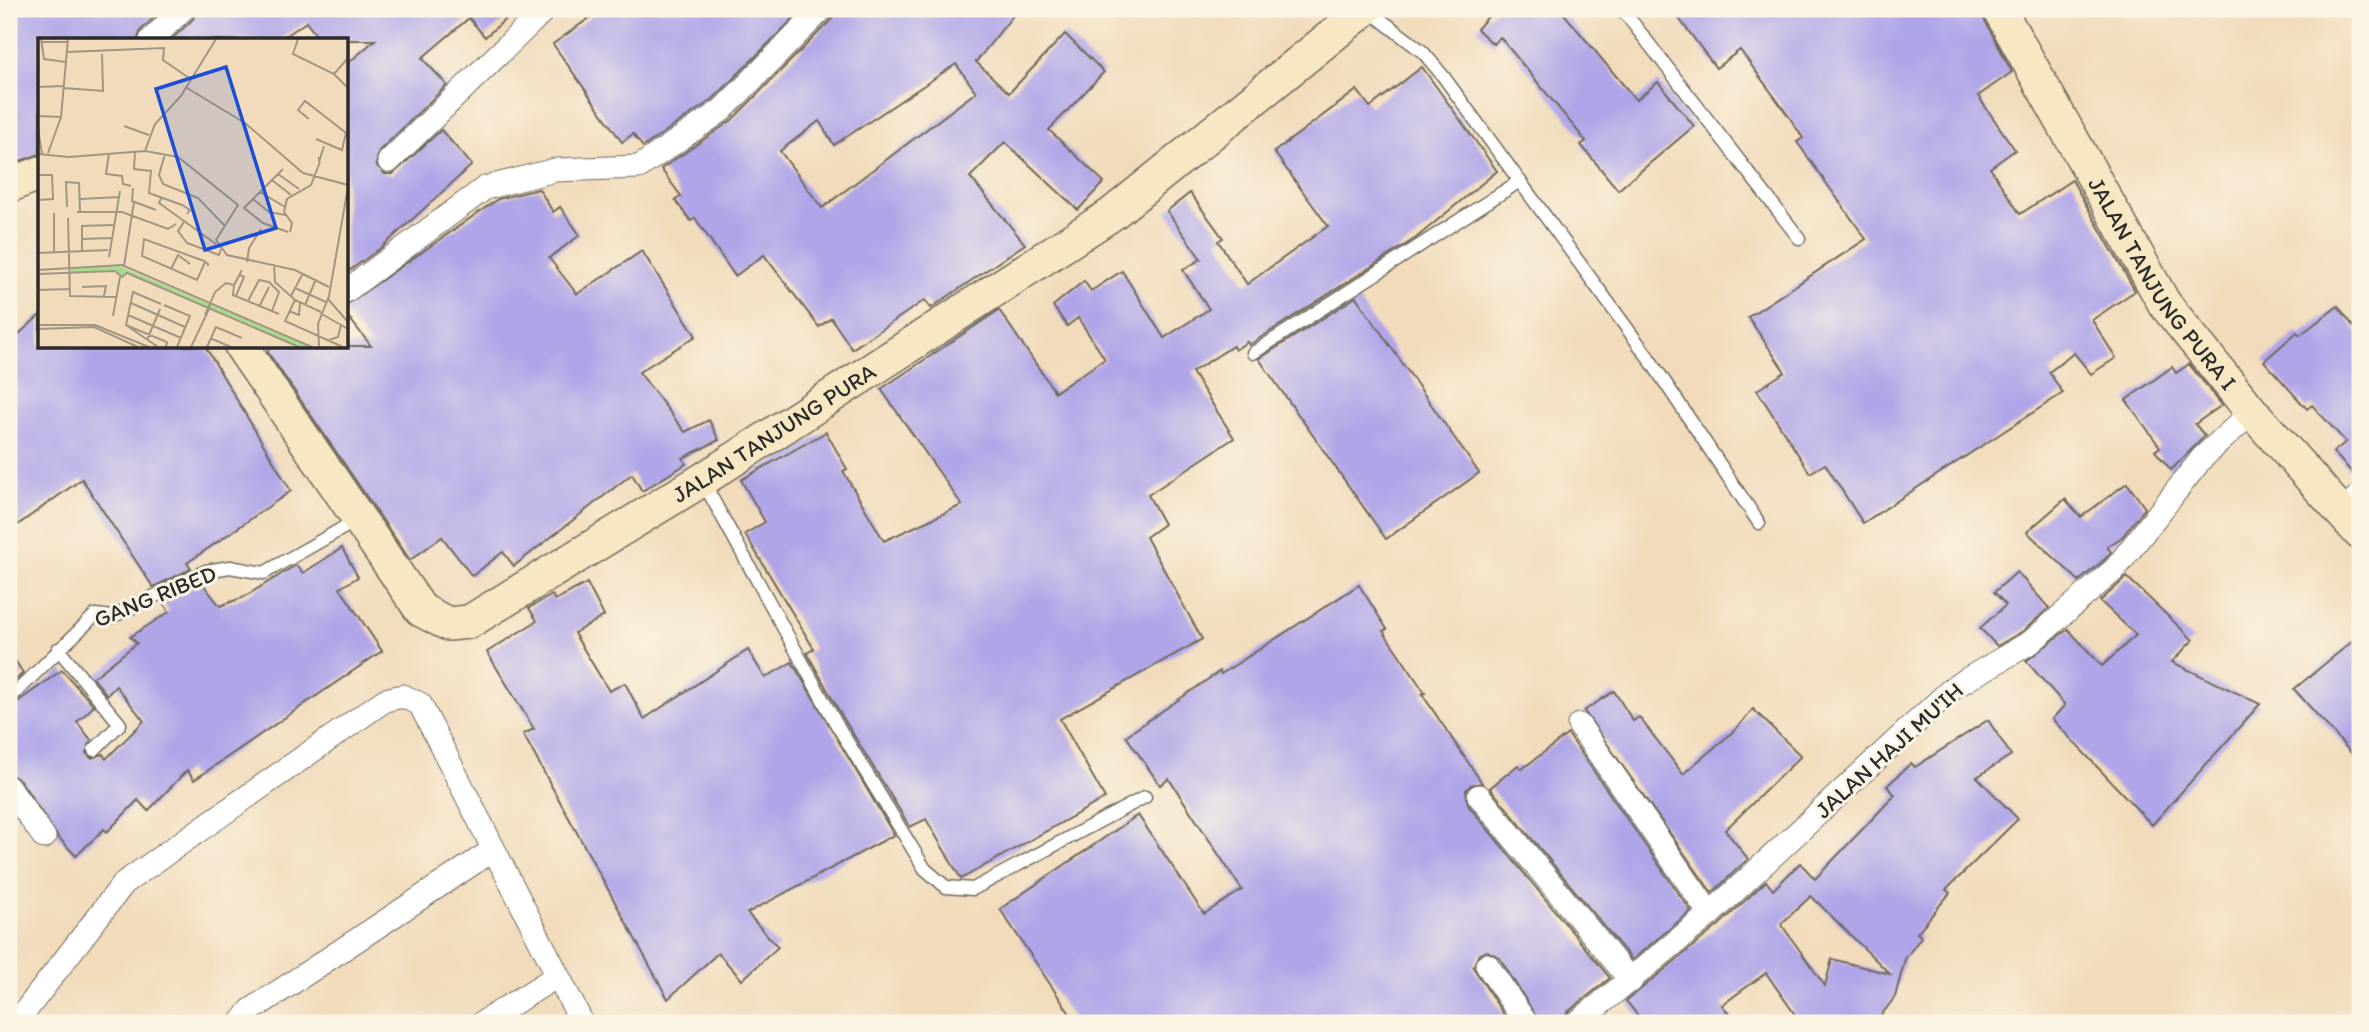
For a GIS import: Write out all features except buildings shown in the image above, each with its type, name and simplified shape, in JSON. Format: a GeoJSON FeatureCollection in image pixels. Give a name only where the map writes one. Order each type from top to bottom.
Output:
{"type":"FeatureCollection","features":[{"type":"Feature","properties":{"kind":"street"},"geometry":{"type":"LineString","coordinates":[[153,38],[183,9]]}},
{"type":"Feature","properties":{"kind":"street"},"geometry":{"type":"LineString","coordinates":[[389,161],[545,9]]}},
{"type":"Feature","properties":{"kind":"street"},"geometry":{"type":"LineString","coordinates":[[348,290],[485,188],[555,170],[639,167],[722,110],[822,9]]}},
{"type":"Feature","properties":{"kind":"street","name":"JALAN TANJUNG PURA"},"geometry":{"type":"LineString","coordinates":[[252,350],[421,610],[448,624],[469,622],[702,480],[1111,214],[1366,9]]}},
{"type":"Feature","properties":{"kind":"street","name":"JALAN TANJUNG PURA I"},"geometry":{"type":"LineString","coordinates":[[1999,9],[2164,303],[2252,412],[2354,514]]}},
{"type":"Feature","properties":{"kind":"street","name":"JALAN HAJI MU'IH"},"geometry":{"type":"LineString","coordinates":[[1577,1023],[1710,914],[1954,687],[2031,642],[2115,569],[2202,458],[2252,412]]}},
{"type":"Feature","properties":{"kind":"street"},"geometry":{"type":"LineString","coordinates":[[16,1023],[124,883],[385,700],[403,696],[420,704],[582,1023]]}},
{"type":"Feature","properties":{"kind":"street"},"geometry":{"type":"LineString","coordinates":[[1578,725],[1710,914]]}},
{"type":"Feature","properties":{"kind":"street"},"geometry":{"type":"LineString","coordinates":[[9,788],[44,837]]}},
{"type":"Feature","properties":{"kind":"street"},"geometry":{"type":"LineString","coordinates":[[1479,796],[1631,981]]}},
{"type":"Feature","properties":{"kind":"street"},"geometry":{"type":"LineString","coordinates":[[241,1023],[251,1010],[493,850]]}},
{"type":"Feature","properties":{"kind":"street"},"geometry":{"type":"LineString","coordinates":[[1487,965],[1526,1023]]}},
{"type":"Feature","properties":{"kind":"street"},"geometry":{"type":"LineString","coordinates":[[482,1023],[557,976]]}},
{"type":"Feature","properties":{"kind":"lane"},"geometry":{"type":"LineString","coordinates":[[1366,9],[1423,52],[1648,357],[1759,523]]}},
{"type":"Feature","properties":{"kind":"lane"},"geometry":{"type":"LineString","coordinates":[[1622,9],[1799,238]]}},
{"type":"Feature","properties":{"kind":"lane"},"geometry":{"type":"LineString","coordinates":[[1253,353],[1520,181]]}},
{"type":"Feature","properties":{"kind":"lane"},"geometry":{"type":"LineString","coordinates":[[702,480],[834,720],[925,869],[946,887],[973,889],[1145,797]]}},
{"type":"Feature","properties":{"kind":"lane","name":"GANG RIBED"},"geometry":{"type":"LineString","coordinates":[[9,699],[95,615],[112,617],[206,571],[230,568],[264,573],[360,519]]}},
{"type":"Feature","properties":{"kind":"lane"},"geometry":{"type":"LineString","coordinates":[[58,649],[120,724],[94,750]]}}]}
